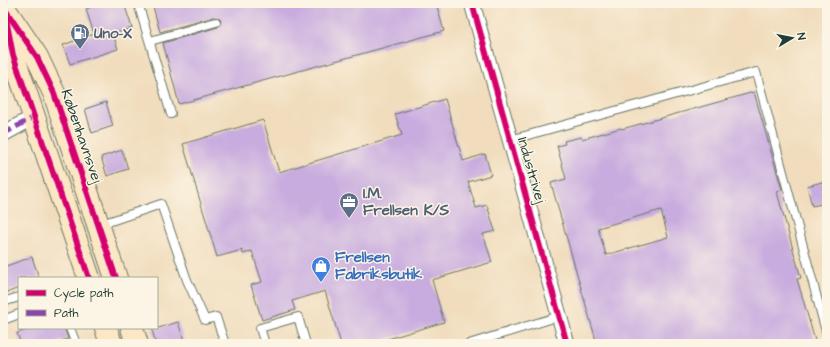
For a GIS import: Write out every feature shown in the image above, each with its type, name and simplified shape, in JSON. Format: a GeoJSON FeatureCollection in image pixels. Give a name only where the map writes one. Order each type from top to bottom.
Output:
{"type":"FeatureCollection","features":[{"type":"Feature","properties":{"kind":"street","name":"Industrivej"},"geometry":{"type":"LineString","coordinates":[[472,3],[567,344]]}},
{"type":"Feature","properties":{"kind":"street","name":"Københavnsvej"},"geometry":{"type":"LineString","coordinates":[[5,7],[13,55],[85,277]]}},
{"type":"Feature","properties":{"kind":"street","name":"Københavnsvej"},"geometry":{"type":"LineString","coordinates":[[5,7],[37,57],[54,93],[116,277]]}},
{"type":"Feature","properties":{"kind":"street"},"geometry":{"type":"LineString","coordinates":[[3,134],[34,117]]}},
{"type":"Feature","properties":{"kind":"street"},"geometry":{"type":"LineString","coordinates":[[106,329],[111,344]]}},
{"type":"Feature","properties":{"kind":"street"},"geometry":{"type":"LineString","coordinates":[[132,329],[137,344]]}},
{"type":"Feature","properties":{"kind":"lane"},"geometry":{"type":"LineString","coordinates":[[138,3],[171,114]]}},
{"type":"Feature","properties":{"kind":"lane"},"geometry":{"type":"LineString","coordinates":[[150,41],[216,22]]}},
{"type":"Feature","properties":{"kind":"lane"},"geometry":{"type":"LineString","coordinates":[[510,140],[756,72],[827,335]]}},
{"type":"Feature","properties":{"kind":"lane"},"geometry":{"type":"LineString","coordinates":[[99,225],[161,204],[187,280],[205,320],[216,317],[225,344]]}},
{"type":"Feature","properties":{"kind":"lane"},"geometry":{"type":"LineString","coordinates":[[3,302],[18,297]]}},
{"type":"Feature","properties":{"kind":"lane"},"geometry":{"type":"LineString","coordinates":[[3,320],[18,314]]}},
{"type":"Feature","properties":{"kind":"lane"},"geometry":{"type":"LineString","coordinates":[[265,344],[260,328],[298,316],[306,344]]}},
{"type":"Feature","properties":{"kind":"lane"},"geometry":{"type":"LineString","coordinates":[[468,344],[560,316]]}},
{"type":"Feature","properties":{"kind":"lane"},"geometry":{"type":"LineString","coordinates":[[70,329],[76,344]]}},
{"type":"Feature","properties":{"kind":"building"},"geometry":{"type":"Polygon","coordinates":[[[103,3],[124,3],[132,28],[113,34],[118,49],[70,64],[63,45],[94,34],[86,9],[103,3]]]}},
{"type":"Feature","properties":{"kind":"building"},"geometry":{"type":"Polygon","coordinates":[[[152,3],[436,3],[444,31],[179,104],[163,43],[218,27],[221,21],[220,18],[214,17],[160,32],[152,3]]]}},
{"type":"Feature","properties":{"kind":"building"},"geometry":{"type":"Polygon","coordinates":[[[754,92],[782,190],[777,192],[801,278],[797,279],[816,344],[597,344],[551,183],[566,179],[557,146],[565,144],[564,141],[581,137],[582,139],[621,128],[622,129],[754,92]],[[661,210],[598,228],[606,255],[668,237],[661,210]]]}},
{"type":"Feature","properties":{"kind":"building","name":"I.M. Frellsen K/S"},"geometry":{"type":"Polygon","coordinates":[[[445,99],[463,161],[485,154],[491,175],[468,182],[476,208],[487,205],[495,231],[483,234],[492,262],[432,280],[444,322],[371,344],[341,344],[325,291],[292,301],[295,310],[262,320],[251,285],[262,282],[252,251],[243,254],[242,250],[217,257],[183,144],[263,120],[279,172],[402,135],[395,114],[445,99]]]}},
{"type":"Feature","properties":{"kind":"building"},"geometry":{"type":"Polygon","coordinates":[[[106,102],[113,126],[92,133],[85,109],[106,102]]]}},
{"type":"Feature","properties":{"kind":"building"},"geometry":{"type":"Polygon","coordinates":[[[122,150],[128,169],[107,176],[101,157],[122,150]]]}},
{"type":"Feature","properties":{"kind":"building"},"geometry":{"type":"Polygon","coordinates":[[[822,182],[827,203],[812,206],[807,186],[822,182]]]}},
{"type":"Feature","properties":{"kind":"building"},"geometry":{"type":"Polygon","coordinates":[[[32,257],[39,277],[18,277],[18,288],[6,293],[3,285],[3,267],[32,257]]]}},
{"type":"Feature","properties":{"kind":"building"},"geometry":{"type":"Polygon","coordinates":[[[178,322],[185,344],[156,344],[152,330],[178,322]]]}},
{"type":"Feature","properties":{"kind":"building"},"geometry":{"type":"Polygon","coordinates":[[[30,329],[64,329],[68,339],[53,344],[21,344],[17,333],[30,329]]]}},
{"type":"Feature","properties":{"kind":"marked path"},"geometry":{"type":"LineString","coordinates":[[3,134],[34,117]]}},
{"type":"Feature","properties":{"kind":"cycle path"},"geometry":{"type":"LineString","coordinates":[[3,3],[13,55],[89,277]]}},
{"type":"Feature","properties":{"kind":"cycle path"},"geometry":{"type":"LineString","coordinates":[[472,3],[567,344]]}},
{"type":"Feature","properties":{"kind":"cycle path"},"geometry":{"type":"LineString","coordinates":[[6,11],[37,57],[54,93],[116,277]]}},
{"type":"Feature","properties":{"kind":"place","name":"Uno-X"},"geometry":{"type":"Point","coordinates":[80,50]}},
{"type":"Feature","properties":{"kind":"place","name":"I.M. Frellsen K/S"},"geometry":{"type":"Point","coordinates":[349,219]}},
{"type":"Feature","properties":{"kind":"place","name":"Frellsen Fabriksbutik"},"geometry":{"type":"Point","coordinates":[321,283]}}]}
